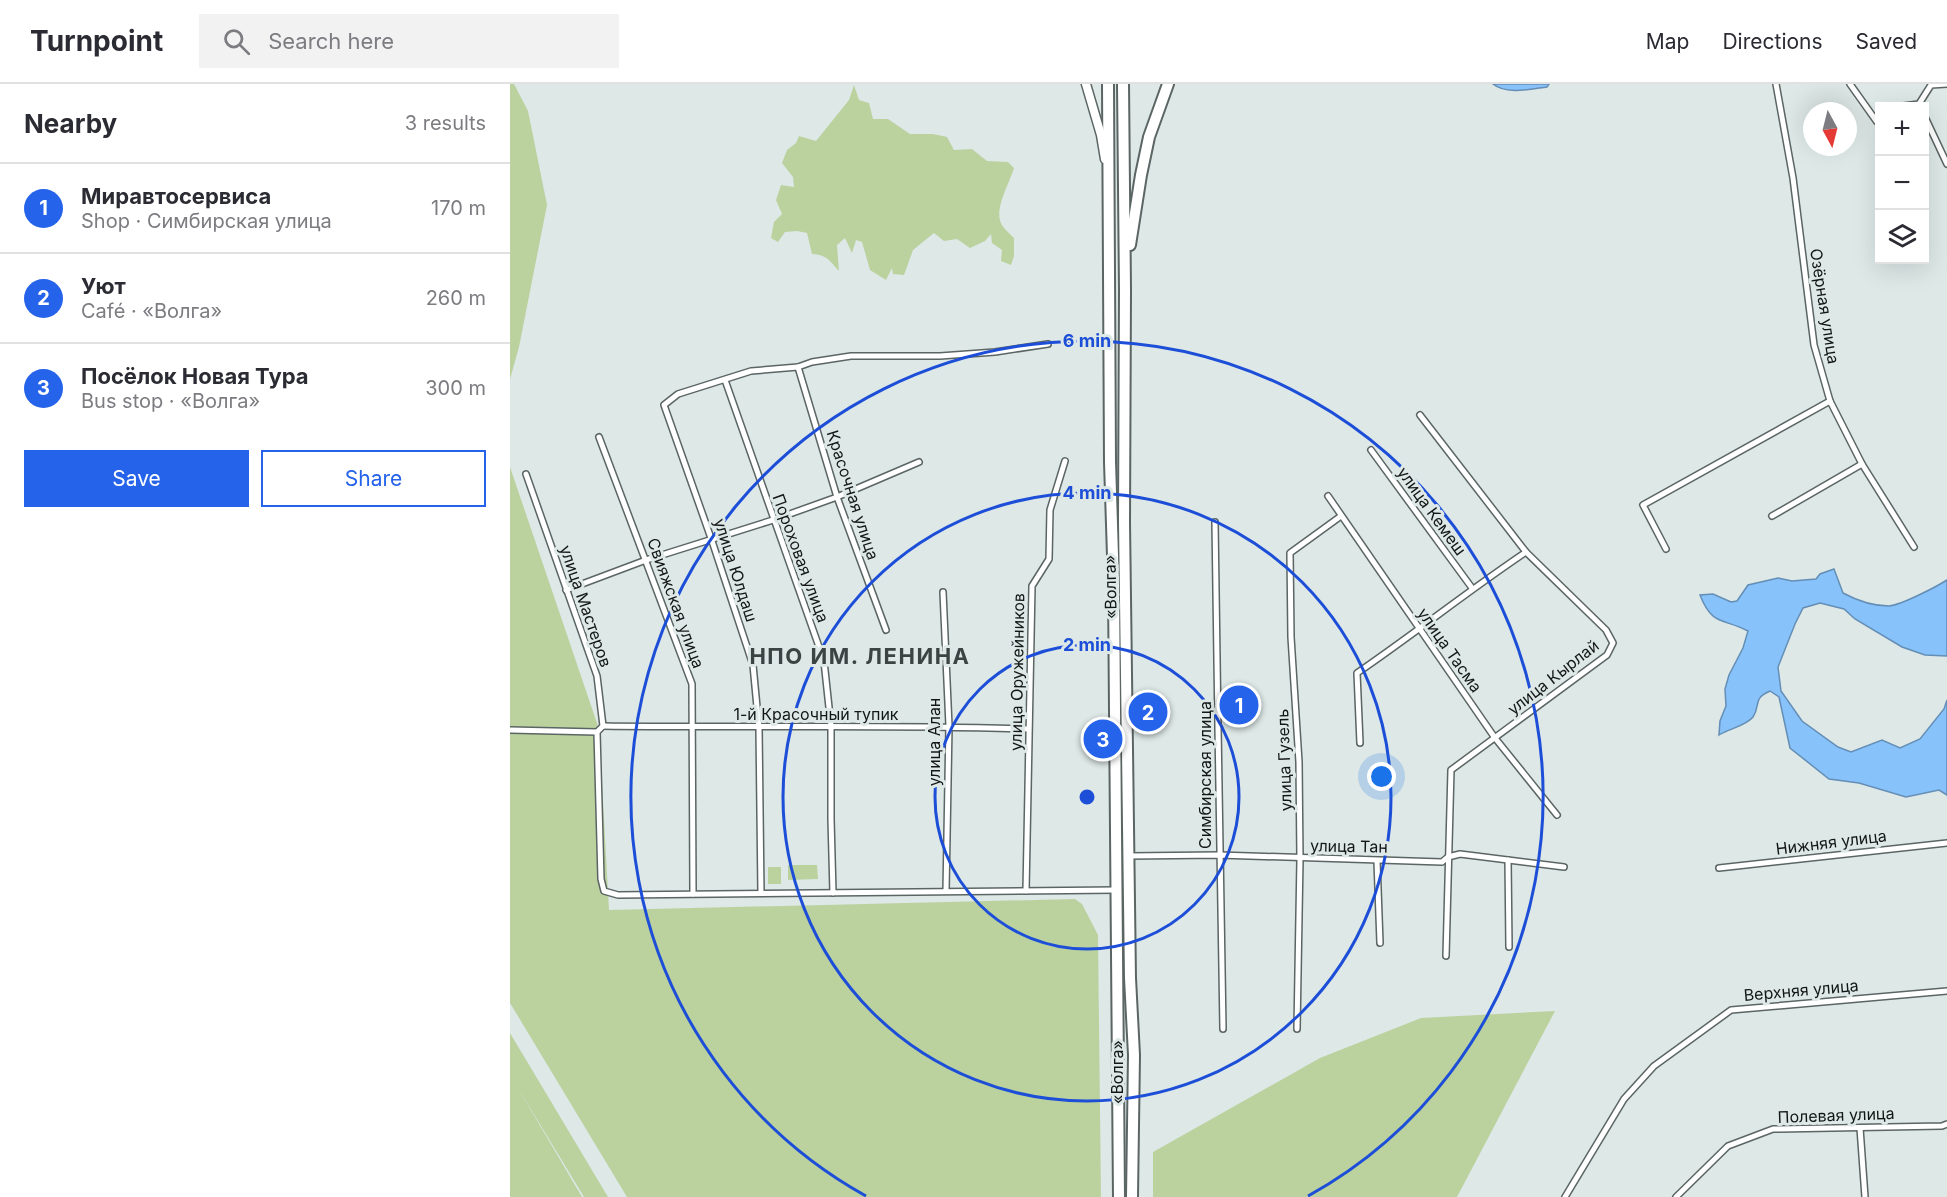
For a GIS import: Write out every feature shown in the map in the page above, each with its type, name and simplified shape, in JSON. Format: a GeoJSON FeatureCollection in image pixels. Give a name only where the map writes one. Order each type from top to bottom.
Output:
{"type":"FeatureCollection","features":[{"type":"Feature","properties":{"kind":"highway","name":"«Волга»"},"geometry":{"type":"LineString","coordinates":[[1108,84],[1119,1197]]}},
{"type":"Feature","properties":{"kind":"highway","name":"«Волга»"},"geometry":{"type":"LineString","coordinates":[[1123,84],[1124,522],[1130,978],[1134,1055],[1132,1197]]}},
{"type":"Feature","properties":{"kind":"highway"},"geometry":{"type":"LineString","coordinates":[[1125,290],[1140,176],[1149,137],[1168,84]]}},
{"type":"Feature","properties":{"kind":"main road"},"geometry":{"type":"LineString","coordinates":[[1086,84],[1101,135],[1109,183]]}},
{"type":"Feature","properties":{"kind":"street","name":"Озёрная улица"},"geometry":{"type":"LineString","coordinates":[[1776,84],[1793,178],[1814,345],[1830,401],[1862,464],[1914,547]]}},
{"type":"Feature","properties":{"kind":"street"},"geometry":{"type":"LineString","coordinates":[[1850,84],[1875,117]]}},
{"type":"Feature","properties":{"kind":"street"},"geometry":{"type":"LineString","coordinates":[[1921,102],[1930,84],[1947,84]]}},
{"type":"Feature","properties":{"kind":"street"},"geometry":{"type":"LineString","coordinates":[[1929,126],[1947,164]]}},
{"type":"Feature","properties":{"kind":"street"},"geometry":{"type":"LineString","coordinates":[[724,380],[751,371],[798,367],[812,362],[851,356],[940,356],[995,352],[1048,344]]}},
{"type":"Feature","properties":{"kind":"street","name":"Красочная улица"},"geometry":{"type":"LineString","coordinates":[[798,367],[837,497],[886,630]]}},
{"type":"Feature","properties":{"kind":"street","name":"улица Юлдаш"},"geometry":{"type":"LineString","coordinates":[[724,380],[678,394],[664,405],[753,665],[759,728],[761,893]]}},
{"type":"Feature","properties":{"kind":"street","name":"Пороховая улица"},"geometry":{"type":"LineString","coordinates":[[724,380],[824,661],[831,726],[833,894]]}},
{"type":"Feature","properties":{"kind":"street"},"geometry":{"type":"LineString","coordinates":[[1666,549],[1643,505],[1830,401]]}},
{"type":"Feature","properties":{"kind":"street","name":"улица Кырлай"},"geometry":{"type":"LineString","coordinates":[[1420,415],[1526,552],[1606,630],[1613,643],[1607,655],[1450,770],[1448,857]]}},
{"type":"Feature","properties":{"kind":"street","name":"Свияжская улица"},"geometry":{"type":"LineString","coordinates":[[599,437],[692,684],[693,894]]}},
{"type":"Feature","properties":{"kind":"street","name":"улица Кемеш"},"geometry":{"type":"LineString","coordinates":[[1371,450],[1472,588]]}},
{"type":"Feature","properties":{"kind":"street","name":"улица Оружейников"},"geometry":{"type":"LineString","coordinates":[[1026,891],[1032,586],[1049,559],[1050,510],[1065,461]]}},
{"type":"Feature","properties":{"kind":"street"},"geometry":{"type":"LineString","coordinates":[[566,590],[646,560],[712,541],[837,497],[919,462]]}},
{"type":"Feature","properties":{"kind":"street"},"geometry":{"type":"LineString","coordinates":[[1772,516],[1862,464]]}},
{"type":"Feature","properties":{"kind":"street","name":"улица Мастеров"},"geometry":{"type":"LineString","coordinates":[[526,474],[597,676],[603,726]]}},
{"type":"Feature","properties":{"kind":"street","name":"улица Тасма"},"geometry":{"type":"LineString","coordinates":[[1328,496],[1495,738],[1557,815]]}},
{"type":"Feature","properties":{"kind":"street","name":"улица Гузель"},"geometry":{"type":"LineString","coordinates":[[1297,1029],[1299,762],[1291,637],[1290,553],[1341,516]]}},
{"type":"Feature","properties":{"kind":"street","name":"Симбирская улица"},"geometry":{"type":"LineString","coordinates":[[1215,522],[1223,1029]]}},
{"type":"Feature","properties":{"kind":"street"},"geometry":{"type":"LineString","coordinates":[[1360,743],[1357,673],[1419,630],[1472,588],[1526,552]]}},
{"type":"Feature","properties":{"kind":"street","name":"улица Алан"},"geometry":{"type":"LineString","coordinates":[[943,592],[950,726],[946,891]]}},
{"type":"Feature","properties":{"kind":"street"},"geometry":{"type":"LineString","coordinates":[[510,730],[597,732],[603,726]]}},
{"type":"Feature","properties":{"kind":"street","name":"1-й Красочный тупик"},"geometry":{"type":"LineString","coordinates":[[603,726],[759,728],[950,726],[1029,729]]}},
{"type":"Feature","properties":{"kind":"street"},"geometry":{"type":"LineString","coordinates":[[597,732],[601,879],[604,891],[618,895],[1117,890]]}},
{"type":"Feature","properties":{"kind":"street","name":"Нижняя улица"},"geometry":{"type":"LineString","coordinates":[[1719,868],[1947,843]]}},
{"type":"Feature","properties":{"kind":"street","name":"улица Тан"},"geometry":{"type":"LineString","coordinates":[[1129,856],[1219,855],[1442,862],[1448,857],[1460,854],[1564,867]]}},
{"type":"Feature","properties":{"kind":"street"},"geometry":{"type":"LineString","coordinates":[[1446,956],[1448,857]]}},
{"type":"Feature","properties":{"kind":"street"},"geometry":{"type":"LineString","coordinates":[[1508,860],[1509,947]]}},
{"type":"Feature","properties":{"kind":"street"},"geometry":{"type":"LineString","coordinates":[[1377,861],[1380,943]]}},
{"type":"Feature","properties":{"kind":"street","name":"Верхняя улица"},"geometry":{"type":"LineString","coordinates":[[1565,1197],[1624,1099],[1654,1066],[1731,1010],[1947,991]]}},
{"type":"Feature","properties":{"kind":"street","name":"Полевая улица"},"geometry":{"type":"LineString","coordinates":[[1676,1197],[1728,1146],[1773,1129],[1945,1126]]}},
{"type":"Feature","properties":{"kind":"street"},"geometry":{"type":"LineString","coordinates":[[1860,1128],[1865,1197]]}},
{"type":"Feature","properties":{"kind":"green space"},"geometry":{"type":"Polygon","coordinates":[[[510,84],[514,84],[528,111],[547,205],[519,347],[510,379],[510,84]]]}},
{"type":"Feature","properties":{"kind":"green space"},"geometry":{"type":"Polygon","coordinates":[[[854,85],[859,100],[869,103],[873,119],[888,119],[910,134],[933,134],[947,137],[954,150],[972,149],[987,161],[1008,162],[1014,168],[1003,196],[999,217],[1002,225],[1014,238],[1014,256],[1011,265],[1001,261],[1002,250],[992,243],[991,234],[985,241],[970,248],[957,239],[944,241],[934,233],[913,250],[904,275],[893,274],[892,268],[886,280],[870,270],[862,242],[856,240],[852,253],[845,238],[837,245],[839,271],[824,257],[812,254],[807,233],[785,232],[778,242],[771,238],[774,222],[782,214],[776,200],[781,185],[794,187],[793,177],[782,163],[787,150],[796,143],[799,136],[816,141],[849,100],[854,85]]]}},
{"type":"Feature","properties":{"kind":"green space"},"geometry":{"type":"Polygon","coordinates":[[[510,467],[599,729],[609,910],[1075,899],[1082,904],[1098,935],[1101,1197],[627,1197],[510,1003],[510,467]]]}},
{"type":"Feature","properties":{"kind":"green space"},"geometry":{"type":"Polygon","coordinates":[[[788,865],[817,865],[818,879],[788,880],[788,865]]]}},
{"type":"Feature","properties":{"kind":"green space"},"geometry":{"type":"Polygon","coordinates":[[[768,867],[781,867],[781,884],[768,884],[768,867]]]}},
{"type":"Feature","properties":{"kind":"green space"},"geometry":{"type":"Polygon","coordinates":[[[1555,1011],[1457,1197],[1153,1197],[1153,1152],[1320,1058],[1421,1018],[1555,1011]]]}},
{"type":"Feature","properties":{"kind":"green space"},"geometry":{"type":"Polygon","coordinates":[[[510,1033],[608,1197],[584,1197],[518,1088],[582,1197],[510,1197],[510,1033]]]}},
{"type":"Feature","properties":{"kind":"water"},"geometry":{"type":"Polygon","coordinates":[[[1493,84],[1549,84],[1547,87],[1519,90],[1505,89],[1493,84]]]}},
{"type":"Feature","properties":{"kind":"water"},"geometry":{"type":"Polygon","coordinates":[[[1834,569],[1843,593],[1883,606],[1902,602],[1947,580],[1947,656],[1925,655],[1902,647],[1855,619],[1844,609],[1820,603],[1803,608],[1795,624],[1778,667],[1781,691],[1802,721],[1838,747],[1851,752],[1882,740],[1900,748],[1920,739],[1944,709],[1947,700],[1947,795],[1939,790],[1906,797],[1859,783],[1829,779],[1790,748],[1779,697],[1770,691],[1761,697],[1750,720],[1719,735],[1720,721],[1726,706],[1725,689],[1748,631],[1714,617],[1704,605],[1700,595],[1713,594],[1731,602],[1737,601],[1748,585],[1778,578],[1792,581],[1816,579],[1820,574],[1834,569]]]}},
{"type":"Feature","properties":{"kind":"place","name":"Миравтосервиса"},"geometry":{"type":"Point","coordinates":[1239,705]}},
{"type":"Feature","properties":{"kind":"place","name":"Уют"},"geometry":{"type":"Point","coordinates":[1148,712]}},
{"type":"Feature","properties":{"kind":"place","name":"Посёлок Новая Тура"},"geometry":{"type":"Point","coordinates":[1103,739]}},
{"type":"Feature","properties":{"kind":"district","name":"НПО ИМ. ЛЕНИНА"},"geometry":{"type":"Point","coordinates":[860,656]}}]}
